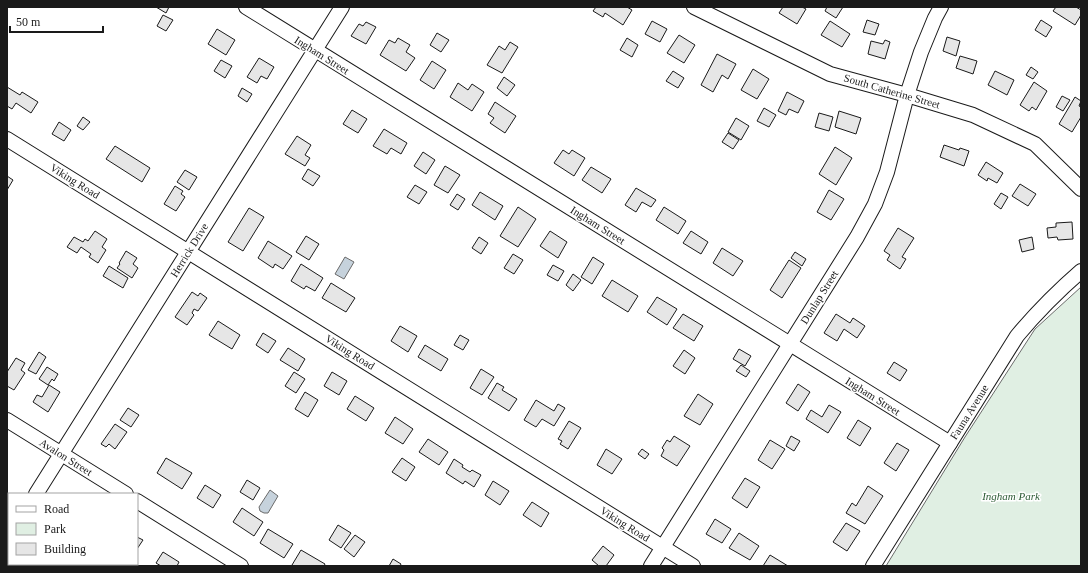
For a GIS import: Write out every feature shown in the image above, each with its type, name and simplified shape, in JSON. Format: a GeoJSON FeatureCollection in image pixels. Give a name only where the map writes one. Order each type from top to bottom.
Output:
{"type":"FeatureCollection","features":[{"type":"Feature","properties":{"kind":"street","name":"Ingham Street"},"geometry":{"type":"LineString","coordinates":[[246,7],[950,443]]}},
{"type":"Feature","properties":{"kind":"street","name":"Herrick Drive"},"geometry":{"type":"LineString","coordinates":[[37,493],[342,7]]}},
{"type":"Feature","properties":{"kind":"street","name":"South Catherine Street"},"geometry":{"type":"LineString","coordinates":[[694,7],[830,74],[973,115],[1035,144],[1081,189]]}},
{"type":"Feature","properties":{"kind":"street","name":"Dunlap Street"},"geometry":{"type":"LineString","coordinates":[[651,566],[857,237],[875,204],[887,172],[907,95],[921,52],[941,7]]}},
{"type":"Feature","properties":{"kind":"street","name":"Viking Road"},"geometry":{"type":"LineString","coordinates":[[7,139],[693,566]]}},
{"type":"Feature","properties":{"kind":"street","name":"Fauna Avenue"},"geometry":{"type":"LineString","coordinates":[[872,566],[1017,336],[1037,312],[1081,271]]}},
{"type":"Feature","properties":{"kind":"street","name":"Avalon Street"},"geometry":{"type":"LineString","coordinates":[[7,420],[124,493]]}},
{"type":"Feature","properties":{"kind":"street"},"geometry":{"type":"LineString","coordinates":[[138,502],[241,566]]}},
{"type":"Feature","properties":{"kind":"green space","name":"Ingham Park"},"geometry":{"type":"Polygon","coordinates":[[[1081,287],[1081,566],[886,566],[965,437],[1035,329],[1081,287]]]}},
{"type":"Feature","properties":{"kind":"shaded area"},"geometry":{"type":"Polygon","coordinates":[[[345,257],[354,262],[344,279],[335,274],[345,257]]]}},
{"type":"Feature","properties":{"kind":"shaded area"},"geometry":{"type":"Polygon","coordinates":[[[270,490],[278,496],[268,513],[264,513],[260,511],[259,507],[270,490]]]}},
{"type":"Feature","properties":{"kind":"building"},"geometry":{"type":"Polygon","coordinates":[[[156,7],[169,7],[166,13],[156,7]]]}},
{"type":"Feature","properties":{"kind":"building"},"geometry":{"type":"Polygon","coordinates":[[[596,7],[627,7],[632,10],[623,25],[605,13],[603,17],[593,11],[596,7]]]}},
{"type":"Feature","properties":{"kind":"building"},"geometry":{"type":"Polygon","coordinates":[[[783,7],[802,7],[806,9],[797,24],[779,13],[783,7]]]}},
{"type":"Feature","properties":{"kind":"building"},"geometry":{"type":"Polygon","coordinates":[[[827,7],[843,7],[836,18],[825,11],[827,7]]]}},
{"type":"Feature","properties":{"kind":"building"},"geometry":{"type":"Polygon","coordinates":[[[1056,7],[1076,7],[1081,10],[1081,15],[1075,25],[1053,11],[1056,7]]]}},
{"type":"Feature","properties":{"kind":"building"},"geometry":{"type":"Polygon","coordinates":[[[163,15],[173,20],[166,31],[157,26],[163,15]]]}},
{"type":"Feature","properties":{"kind":"building"},"geometry":{"type":"Polygon","coordinates":[[[867,20],[879,24],[875,35],[863,32],[867,20]]]}},
{"type":"Feature","properties":{"kind":"building"},"geometry":{"type":"Polygon","coordinates":[[[1041,20],[1052,27],[1046,37],[1035,30],[1041,20]]]}},
{"type":"Feature","properties":{"kind":"building"},"geometry":{"type":"Polygon","coordinates":[[[652,21],[667,29],[660,42],[645,34],[652,21]]]}},
{"type":"Feature","properties":{"kind":"building"},"geometry":{"type":"Polygon","coordinates":[[[830,21],[850,34],[842,47],[821,35],[830,21]]]}},
{"type":"Feature","properties":{"kind":"building"},"geometry":{"type":"Polygon","coordinates":[[[366,22],[376,27],[366,44],[351,36],[359,24],[363,26],[366,22]]]}},
{"type":"Feature","properties":{"kind":"building"},"geometry":{"type":"Polygon","coordinates":[[[217,29],[235,40],[226,55],[208,44],[217,29]]]}},
{"type":"Feature","properties":{"kind":"building"},"geometry":{"type":"Polygon","coordinates":[[[437,33],[449,40],[441,52],[430,45],[437,33]]]}},
{"type":"Feature","properties":{"kind":"building"},"geometry":{"type":"Polygon","coordinates":[[[679,35],[695,45],[684,63],[667,53],[679,35]]]}},
{"type":"Feature","properties":{"kind":"building"},"geometry":{"type":"Polygon","coordinates":[[[947,37],[960,41],[956,56],[943,51],[947,37]]]}},
{"type":"Feature","properties":{"kind":"building"},"geometry":{"type":"Polygon","coordinates":[[[398,38],[410,45],[406,52],[415,58],[406,71],[380,55],[389,40],[395,43],[398,38]]]}},
{"type":"Feature","properties":{"kind":"building"},"geometry":{"type":"Polygon","coordinates":[[[627,38],[638,45],[632,57],[620,50],[627,38]]]}},
{"type":"Feature","properties":{"kind":"building"},"geometry":{"type":"Polygon","coordinates":[[[885,40],[890,42],[885,59],[868,54],[871,41],[883,44],[885,40]]]}},
{"type":"Feature","properties":{"kind":"building"},"geometry":{"type":"Polygon","coordinates":[[[510,42],[518,47],[502,73],[487,65],[499,46],[505,50],[510,42]]]}},
{"type":"Feature","properties":{"kind":"building"},"geometry":{"type":"Polygon","coordinates":[[[717,54],[736,64],[728,79],[722,75],[713,92],[701,85],[717,54]]]}},
{"type":"Feature","properties":{"kind":"building"},"geometry":{"type":"Polygon","coordinates":[[[960,56],[977,61],[973,74],[956,68],[960,56]]]}},
{"type":"Feature","properties":{"kind":"building"},"geometry":{"type":"Polygon","coordinates":[[[259,58],[274,67],[267,79],[261,76],[257,83],[247,77],[259,58]]]}},
{"type":"Feature","properties":{"kind":"building"},"geometry":{"type":"Polygon","coordinates":[[[221,60],[232,66],[225,78],[214,71],[221,60]]]}},
{"type":"Feature","properties":{"kind":"building"},"geometry":{"type":"Polygon","coordinates":[[[432,61],[446,70],[434,89],[420,80],[432,61]]]}},
{"type":"Feature","properties":{"kind":"building"},"geometry":{"type":"Polygon","coordinates":[[[1031,67],[1038,72],[1033,79],[1026,75],[1031,67]]]}},
{"type":"Feature","properties":{"kind":"building"},"geometry":{"type":"Polygon","coordinates":[[[753,69],[769,79],[757,99],[741,90],[753,69]]]}},
{"type":"Feature","properties":{"kind":"building"},"geometry":{"type":"Polygon","coordinates":[[[673,71],[684,78],[678,88],[666,81],[673,71]]]}},
{"type":"Feature","properties":{"kind":"building"},"geometry":{"type":"Polygon","coordinates":[[[995,71],[1014,80],[1007,95],[988,85],[995,71]]]}},
{"type":"Feature","properties":{"kind":"building"},"geometry":{"type":"Polygon","coordinates":[[[504,77],[515,85],[507,96],[497,88],[504,77]]]}},
{"type":"Feature","properties":{"kind":"building"},"geometry":{"type":"Polygon","coordinates":[[[1034,82],[1047,91],[1036,110],[1032,107],[1029,111],[1020,105],[1034,82]]]}},
{"type":"Feature","properties":{"kind":"building"},"geometry":{"type":"Polygon","coordinates":[[[458,83],[468,90],[472,84],[484,92],[472,111],[450,97],[458,83]]]}},
{"type":"Feature","properties":{"kind":"building"},"geometry":{"type":"Polygon","coordinates":[[[7,87],[20,95],[22,92],[38,102],[31,113],[16,103],[12,109],[7,106],[7,87]]]}},
{"type":"Feature","properties":{"kind":"building"},"geometry":{"type":"Polygon","coordinates":[[[242,88],[252,94],[247,102],[238,96],[242,88]]]}},
{"type":"Feature","properties":{"kind":"building"},"geometry":{"type":"Polygon","coordinates":[[[787,92],[804,101],[798,113],[789,109],[786,115],[778,111],[787,92]]]}},
{"type":"Feature","properties":{"kind":"building"},"geometry":{"type":"Polygon","coordinates":[[[1062,96],[1070,100],[1063,111],[1056,107],[1062,96]]]}},
{"type":"Feature","properties":{"kind":"building"},"geometry":{"type":"Polygon","coordinates":[[[1075,97],[1081,101],[1079,106],[1081,107],[1081,117],[1072,132],[1059,124],[1075,97]]]}},
{"type":"Feature","properties":{"kind":"building"},"geometry":{"type":"Polygon","coordinates":[[[495,102],[516,116],[505,133],[490,123],[494,118],[488,114],[495,102]]]}},
{"type":"Feature","properties":{"kind":"building"},"geometry":{"type":"Polygon","coordinates":[[[764,108],[776,115],[769,127],[757,121],[764,108]]]}},
{"type":"Feature","properties":{"kind":"building"},"geometry":{"type":"Polygon","coordinates":[[[352,110],[367,119],[358,133],[343,124],[352,110]]]}},
{"type":"Feature","properties":{"kind":"building"},"geometry":{"type":"Polygon","coordinates":[[[839,111],[861,118],[856,134],[835,127],[839,111]]]}},
{"type":"Feature","properties":{"kind":"building"},"geometry":{"type":"Polygon","coordinates":[[[819,113],[833,117],[829,131],[815,127],[819,113]]]}},
{"type":"Feature","properties":{"kind":"building"},"geometry":{"type":"Polygon","coordinates":[[[83,117],[90,122],[83,130],[77,126],[83,117]]]}},
{"type":"Feature","properties":{"kind":"building"},"geometry":{"type":"Polygon","coordinates":[[[736,118],[749,126],[741,140],[728,132],[736,118]]]}},
{"type":"Feature","properties":{"kind":"building"},"geometry":{"type":"Polygon","coordinates":[[[59,122],[71,130],[64,141],[52,134],[59,122]]]}},
{"type":"Feature","properties":{"kind":"building"},"geometry":{"type":"Polygon","coordinates":[[[384,129],[407,143],[401,154],[391,148],[387,154],[373,146],[384,129]]]}},
{"type":"Feature","properties":{"kind":"building"},"geometry":{"type":"Polygon","coordinates":[[[728,133],[739,140],[733,149],[722,142],[728,133]]]}},
{"type":"Feature","properties":{"kind":"building"},"geometry":{"type":"Polygon","coordinates":[[[297,136],[311,145],[305,155],[310,158],[305,166],[285,154],[297,136]]]}},
{"type":"Feature","properties":{"kind":"building"},"geometry":{"type":"Polygon","coordinates":[[[944,145],[959,150],[960,148],[969,151],[964,166],[940,157],[944,145]]]}},
{"type":"Feature","properties":{"kind":"building"},"geometry":{"type":"Polygon","coordinates":[[[115,146],[150,168],[142,182],[106,159],[115,146]]]}},
{"type":"Feature","properties":{"kind":"building"},"geometry":{"type":"Polygon","coordinates":[[[835,147],[852,158],[836,185],[819,174],[835,147]]]}},
{"type":"Feature","properties":{"kind":"building"},"geometry":{"type":"Polygon","coordinates":[[[563,150],[569,154],[572,150],[585,158],[574,176],[554,163],[563,150]]]}},
{"type":"Feature","properties":{"kind":"building"},"geometry":{"type":"Polygon","coordinates":[[[423,152],[435,160],[426,174],[414,166],[423,152]]]}},
{"type":"Feature","properties":{"kind":"building"},"geometry":{"type":"Polygon","coordinates":[[[986,162],[1003,173],[997,183],[988,178],[987,181],[978,175],[986,162]]]}},
{"type":"Feature","properties":{"kind":"building"},"geometry":{"type":"Polygon","coordinates":[[[445,166],[460,175],[448,193],[434,185],[445,166]]]}},
{"type":"Feature","properties":{"kind":"building"},"geometry":{"type":"Polygon","coordinates":[[[591,167],[611,179],[602,193],[582,180],[591,167]]]}},
{"type":"Feature","properties":{"kind":"building"},"geometry":{"type":"Polygon","coordinates":[[[308,169],[320,176],[313,186],[302,179],[308,169]]]}},
{"type":"Feature","properties":{"kind":"building"},"geometry":{"type":"Polygon","coordinates":[[[185,170],[197,177],[189,190],[177,182],[185,170]]]}},
{"type":"Feature","properties":{"kind":"building"},"geometry":{"type":"Polygon","coordinates":[[[7,176],[13,180],[7,190],[7,176]]]}},
{"type":"Feature","properties":{"kind":"building"},"geometry":{"type":"Polygon","coordinates":[[[1020,184],[1036,194],[1028,206],[1012,196],[1020,184]]]}},
{"type":"Feature","properties":{"kind":"building"},"geometry":{"type":"Polygon","coordinates":[[[415,185],[427,192],[419,204],[407,197],[415,185]]]}},
{"type":"Feature","properties":{"kind":"building"},"geometry":{"type":"Polygon","coordinates":[[[175,186],[183,191],[181,194],[185,197],[176,211],[164,204],[175,186]]]}},
{"type":"Feature","properties":{"kind":"building"},"geometry":{"type":"Polygon","coordinates":[[[636,188],[656,200],[651,207],[642,202],[636,212],[625,205],[636,188]]]}},
{"type":"Feature","properties":{"kind":"building"},"geometry":{"type":"Polygon","coordinates":[[[829,190],[844,199],[831,220],[817,212],[829,190]]]}},
{"type":"Feature","properties":{"kind":"building"},"geometry":{"type":"Polygon","coordinates":[[[480,192],[503,206],[495,220],[472,205],[480,192]]]}},
{"type":"Feature","properties":{"kind":"building"},"geometry":{"type":"Polygon","coordinates":[[[1001,193],[1008,197],[1001,209],[994,204],[1001,193]]]}},
{"type":"Feature","properties":{"kind":"building"},"geometry":{"type":"Polygon","coordinates":[[[457,194],[465,199],[458,210],[450,205],[457,194]]]}},
{"type":"Feature","properties":{"kind":"building"},"geometry":{"type":"Polygon","coordinates":[[[518,207],[536,219],[518,247],[500,236],[518,207]]]}},
{"type":"Feature","properties":{"kind":"building"},"geometry":{"type":"Polygon","coordinates":[[[664,207],[686,221],[678,234],[656,220],[664,207]]]}},
{"type":"Feature","properties":{"kind":"building"},"geometry":{"type":"Polygon","coordinates":[[[249,208],[264,217],[243,251],[228,242],[249,208]]]}},
{"type":"Feature","properties":{"kind":"building"},"geometry":{"type":"Polygon","coordinates":[[[1072,222],[1073,239],[1058,240],[1057,237],[1048,238],[1047,228],[1056,227],[1056,223],[1072,222]]]}},
{"type":"Feature","properties":{"kind":"building"},"geometry":{"type":"Polygon","coordinates":[[[898,228],[914,238],[902,257],[906,259],[900,269],[887,260],[890,255],[884,251],[898,228]]]}},
{"type":"Feature","properties":{"kind":"building"},"geometry":{"type":"Polygon","coordinates":[[[95,231],[107,239],[102,247],[106,250],[98,263],[89,257],[91,254],[81,247],[77,253],[67,247],[74,237],[83,242],[85,239],[88,241],[95,231]]]}},
{"type":"Feature","properties":{"kind":"building"},"geometry":{"type":"Polygon","coordinates":[[[550,231],[567,242],[558,258],[540,246],[550,231]]]}},
{"type":"Feature","properties":{"kind":"building"},"geometry":{"type":"Polygon","coordinates":[[[691,231],[708,242],[701,254],[683,243],[691,231]]]}},
{"type":"Feature","properties":{"kind":"building"},"geometry":{"type":"Polygon","coordinates":[[[306,236],[319,244],[309,260],[296,252],[306,236]]]}},
{"type":"Feature","properties":{"kind":"building"},"geometry":{"type":"Polygon","coordinates":[[[479,237],[488,243],[481,254],[472,248],[479,237]]]}},
{"type":"Feature","properties":{"kind":"building"},"geometry":{"type":"Polygon","coordinates":[[[1032,237],[1034,249],[1022,252],[1019,240],[1032,237]]]}},
{"type":"Feature","properties":{"kind":"building"},"geometry":{"type":"Polygon","coordinates":[[[268,241],[292,256],[283,269],[275,264],[273,268],[258,258],[268,241]]]}},
{"type":"Feature","properties":{"kind":"building"},"geometry":{"type":"Polygon","coordinates":[[[722,248],[743,261],[733,276],[713,263],[722,248]]]}},
{"type":"Feature","properties":{"kind":"building"},"geometry":{"type":"Polygon","coordinates":[[[126,251],[137,258],[133,264],[138,268],[132,278],[117,268],[126,251]]]}},
{"type":"Feature","properties":{"kind":"building"},"geometry":{"type":"Polygon","coordinates":[[[795,252],[806,259],[802,266],[791,258],[795,252]]]}},
{"type":"Feature","properties":{"kind":"building"},"geometry":{"type":"Polygon","coordinates":[[[513,254],[523,260],[514,274],[504,268],[513,254]]]}},
{"type":"Feature","properties":{"kind":"building"},"geometry":{"type":"Polygon","coordinates":[[[593,257],[604,264],[592,284],[581,277],[593,257]]]}},
{"type":"Feature","properties":{"kind":"building"},"geometry":{"type":"Polygon","coordinates":[[[789,260],[801,268],[782,298],[770,290],[789,260]]]}},
{"type":"Feature","properties":{"kind":"building"},"geometry":{"type":"Polygon","coordinates":[[[301,264],[323,278],[315,291],[306,286],[304,289],[291,281],[301,264]]]}},
{"type":"Feature","properties":{"kind":"building"},"geometry":{"type":"Polygon","coordinates":[[[553,265],[564,271],[558,281],[547,275],[553,265]]]}},
{"type":"Feature","properties":{"kind":"building"},"geometry":{"type":"Polygon","coordinates":[[[109,266],[128,278],[123,288],[103,276],[109,266]]]}},
{"type":"Feature","properties":{"kind":"building"},"geometry":{"type":"Polygon","coordinates":[[[573,274],[581,280],[573,291],[566,285],[573,274]]]}},
{"type":"Feature","properties":{"kind":"building"},"geometry":{"type":"Polygon","coordinates":[[[612,280],[638,296],[628,312],[602,296],[612,280]]]}},
{"type":"Feature","properties":{"kind":"building"},"geometry":{"type":"Polygon","coordinates":[[[331,283],[355,298],[346,312],[322,298],[331,283]]]}},
{"type":"Feature","properties":{"kind":"building"},"geometry":{"type":"Polygon","coordinates":[[[192,292],[198,296],[200,293],[207,298],[198,311],[194,309],[192,313],[194,315],[187,325],[175,317],[192,292]]]}},
{"type":"Feature","properties":{"kind":"building"},"geometry":{"type":"Polygon","coordinates":[[[657,297],[677,309],[667,325],[647,312],[657,297]]]}},
{"type":"Feature","properties":{"kind":"building"},"geometry":{"type":"Polygon","coordinates":[[[683,314],[703,326],[694,341],[673,328],[683,314]]]}},
{"type":"Feature","properties":{"kind":"building"},"geometry":{"type":"Polygon","coordinates":[[[836,314],[850,323],[853,318],[865,326],[857,338],[844,329],[837,341],[824,333],[836,314]]]}},
{"type":"Feature","properties":{"kind":"building"},"geometry":{"type":"Polygon","coordinates":[[[218,321],[240,335],[232,349],[209,335],[218,321]]]}},
{"type":"Feature","properties":{"kind":"building"},"geometry":{"type":"Polygon","coordinates":[[[400,326],[417,336],[408,352],[391,341],[400,326]]]}},
{"type":"Feature","properties":{"kind":"building"},"geometry":{"type":"Polygon","coordinates":[[[263,333],[276,341],[268,353],[256,345],[263,333]]]}},
{"type":"Feature","properties":{"kind":"building"},"geometry":{"type":"Polygon","coordinates":[[[460,335],[469,340],[463,350],[454,345],[460,335]]]}},
{"type":"Feature","properties":{"kind":"building"},"geometry":{"type":"Polygon","coordinates":[[[425,345],[448,359],[441,371],[418,357],[425,345]]]}},
{"type":"Feature","properties":{"kind":"building"},"geometry":{"type":"Polygon","coordinates":[[[288,348],[305,359],[298,371],[280,360],[288,348]]]}},
{"type":"Feature","properties":{"kind":"building"},"geometry":{"type":"Polygon","coordinates":[[[739,349],[751,356],[745,366],[733,359],[739,349]]]}},
{"type":"Feature","properties":{"kind":"building"},"geometry":{"type":"Polygon","coordinates":[[[684,350],[695,358],[685,374],[673,366],[684,350]]]}},
{"type":"Feature","properties":{"kind":"building"},"geometry":{"type":"Polygon","coordinates":[[[39,352],[46,357],[36,374],[28,370],[39,352]]]}},
{"type":"Feature","properties":{"kind":"building"},"geometry":{"type":"Polygon","coordinates":[[[16,358],[25,363],[21,370],[25,373],[14,390],[7,386],[7,372],[16,358]]]}},
{"type":"Feature","properties":{"kind":"building"},"geometry":{"type":"Polygon","coordinates":[[[894,362],[907,370],[900,381],[887,373],[894,362]]]}},
{"type":"Feature","properties":{"kind":"building"},"geometry":{"type":"Polygon","coordinates":[[[741,365],[750,371],[746,377],[736,371],[741,365]]]}},
{"type":"Feature","properties":{"kind":"building"},"geometry":{"type":"Polygon","coordinates":[[[47,367],[58,374],[54,381],[52,379],[48,385],[39,379],[47,367]]]}},
{"type":"Feature","properties":{"kind":"building"},"geometry":{"type":"Polygon","coordinates":[[[481,369],[494,377],[482,395],[470,388],[481,369]]]}},
{"type":"Feature","properties":{"kind":"building"},"geometry":{"type":"Polygon","coordinates":[[[294,372],[305,379],[296,393],[285,386],[294,372]]]}},
{"type":"Feature","properties":{"kind":"building"},"geometry":{"type":"Polygon","coordinates":[[[332,372],[347,381],[339,395],[324,386],[332,372]]]}},
{"type":"Feature","properties":{"kind":"building"},"geometry":{"type":"Polygon","coordinates":[[[497,383],[504,387],[502,390],[517,399],[509,411],[488,398],[497,383]]]}},
{"type":"Feature","properties":{"kind":"building"},"geometry":{"type":"Polygon","coordinates":[[[798,384],[810,392],[798,411],[786,403],[798,384]]]}},
{"type":"Feature","properties":{"kind":"building"},"geometry":{"type":"Polygon","coordinates":[[[49,385],[60,392],[48,412],[33,402],[37,395],[42,397],[49,385]]]}},
{"type":"Feature","properties":{"kind":"building"},"geometry":{"type":"Polygon","coordinates":[[[305,392],[318,400],[308,417],[295,409],[305,392]]]}},
{"type":"Feature","properties":{"kind":"building"},"geometry":{"type":"Polygon","coordinates":[[[698,394],[713,404],[700,425],[684,416],[698,394]]]}},
{"type":"Feature","properties":{"kind":"building"},"geometry":{"type":"Polygon","coordinates":[[[355,396],[374,408],[366,421],[347,409],[355,396]]]}},
{"type":"Feature","properties":{"kind":"building"},"geometry":{"type":"Polygon","coordinates":[[[536,400],[554,411],[558,404],[565,408],[554,426],[542,419],[536,427],[524,420],[536,400]]]}},
{"type":"Feature","properties":{"kind":"building"},"geometry":{"type":"Polygon","coordinates":[[[829,405],[841,412],[828,433],[806,419],[811,410],[822,417],[829,405]]]}},
{"type":"Feature","properties":{"kind":"building"},"geometry":{"type":"Polygon","coordinates":[[[128,408],[139,415],[131,427],[120,420],[128,408]]]}},
{"type":"Feature","properties":{"kind":"building"},"geometry":{"type":"Polygon","coordinates":[[[395,417],[413,429],[403,444],[385,433],[395,417]]]}},
{"type":"Feature","properties":{"kind":"building"},"geometry":{"type":"Polygon","coordinates":[[[858,420],[871,428],[860,446],[847,438],[858,420]]]}},
{"type":"Feature","properties":{"kind":"building"},"geometry":{"type":"Polygon","coordinates":[[[569,421],[581,428],[568,449],[560,444],[562,441],[558,439],[569,421]]]}},
{"type":"Feature","properties":{"kind":"building"},"geometry":{"type":"Polygon","coordinates":[[[115,424],[127,432],[115,449],[109,444],[106,447],[101,444],[115,424]]]}},
{"type":"Feature","properties":{"kind":"building"},"geometry":{"type":"Polygon","coordinates":[[[674,436],[690,446],[677,466],[661,456],[664,450],[662,448],[667,440],[670,442],[674,436]]]}},
{"type":"Feature","properties":{"kind":"building"},"geometry":{"type":"Polygon","coordinates":[[[791,436],[800,441],[794,451],[786,446],[791,436]]]}},
{"type":"Feature","properties":{"kind":"building"},"geometry":{"type":"Polygon","coordinates":[[[428,439],[448,452],[439,465],[419,452],[428,439]]]}},
{"type":"Feature","properties":{"kind":"building"},"geometry":{"type":"Polygon","coordinates":[[[770,440],[785,449],[772,469],[758,460],[770,440]]]}},
{"type":"Feature","properties":{"kind":"building"},"geometry":{"type":"Polygon","coordinates":[[[897,443],[909,450],[896,471],[884,463],[897,443]]]}},
{"type":"Feature","properties":{"kind":"building"},"geometry":{"type":"Polygon","coordinates":[[[606,449],[622,459],[612,474],[597,465],[606,449]]]}},
{"type":"Feature","properties":{"kind":"building"},"geometry":{"type":"Polygon","coordinates":[[[642,449],[649,454],[645,459],[638,454],[642,449]]]}},
{"type":"Feature","properties":{"kind":"building"},"geometry":{"type":"Polygon","coordinates":[[[166,458],[192,473],[182,489],[157,473],[166,458]]]}},
{"type":"Feature","properties":{"kind":"building"},"geometry":{"type":"Polygon","coordinates":[[[402,458],[415,467],[406,481],[392,472],[402,458]]]}},
{"type":"Feature","properties":{"kind":"building"},"geometry":{"type":"Polygon","coordinates":[[[454,459],[470,472],[472,470],[481,475],[474,487],[465,481],[463,484],[446,473],[454,459]]]}},
{"type":"Feature","properties":{"kind":"building"},"geometry":{"type":"Polygon","coordinates":[[[745,478],[760,487],[747,508],[732,498],[745,478]]]}},
{"type":"Feature","properties":{"kind":"building"},"geometry":{"type":"Polygon","coordinates":[[[247,480],[260,488],[253,500],[240,492],[247,480]]]}},
{"type":"Feature","properties":{"kind":"building"},"geometry":{"type":"Polygon","coordinates":[[[493,481],[509,491],[500,505],[485,495],[493,481]]]}},
{"type":"Feature","properties":{"kind":"building"},"geometry":{"type":"Polygon","coordinates":[[[205,485],[221,495],[213,508],[197,498],[205,485]]]}},
{"type":"Feature","properties":{"kind":"building"},"geometry":{"type":"Polygon","coordinates":[[[868,486],[883,496],[865,524],[846,513],[852,503],[856,506],[868,486]]]}},
{"type":"Feature","properties":{"kind":"building"},"geometry":{"type":"Polygon","coordinates":[[[532,502],[549,513],[541,527],[523,515],[532,502]]]}},
{"type":"Feature","properties":{"kind":"building"},"geometry":{"type":"Polygon","coordinates":[[[242,508],[263,522],[254,536],[233,522],[242,508]]]}},
{"type":"Feature","properties":{"kind":"building"},"geometry":{"type":"Polygon","coordinates":[[[715,519],[731,529],[722,543],[706,534],[715,519]]]}},
{"type":"Feature","properties":{"kind":"building"},"geometry":{"type":"Polygon","coordinates":[[[846,523],[860,531],[847,551],[833,542],[846,523]]]}},
{"type":"Feature","properties":{"kind":"building"},"geometry":{"type":"Polygon","coordinates":[[[338,525],[351,533],[341,548],[329,540],[338,525]]]}},
{"type":"Feature","properties":{"kind":"building"},"geometry":{"type":"Polygon","coordinates":[[[268,529],[293,544],[284,558],[260,543],[268,529]]]}},
{"type":"Feature","properties":{"kind":"building"},"geometry":{"type":"Polygon","coordinates":[[[739,533],[759,546],[750,560],[729,548],[739,533]]]}},
{"type":"Feature","properties":{"kind":"building"},"geometry":{"type":"Polygon","coordinates":[[[355,535],[365,542],[354,557],[344,549],[355,535]]]}},
{"type":"Feature","properties":{"kind":"building"},"geometry":{"type":"Polygon","coordinates":[[[138,538],[143,540],[138,548],[138,538]]]}},
{"type":"Feature","properties":{"kind":"building"},"geometry":{"type":"Polygon","coordinates":[[[603,546],[614,555],[606,566],[599,566],[592,560],[603,546]]]}},
{"type":"Feature","properties":{"kind":"building"},"geometry":{"type":"Polygon","coordinates":[[[301,550],[325,564],[324,566],[292,565],[301,550]]]}},
{"type":"Feature","properties":{"kind":"building"},"geometry":{"type":"Polygon","coordinates":[[[163,552],[179,562],[177,566],[161,566],[156,563],[163,552]]]}},
{"type":"Feature","properties":{"kind":"building"},"geometry":{"type":"Polygon","coordinates":[[[770,555],[788,566],[763,566],[770,555]]]}},
{"type":"Feature","properties":{"kind":"building"},"geometry":{"type":"Polygon","coordinates":[[[393,559],[401,564],[400,566],[389,566],[393,559]]]}},
{"type":"Feature","properties":{"kind":"building"},"geometry":{"type":"Polygon","coordinates":[[[38,565],[52,565],[52,566],[38,565]]]}}]}
